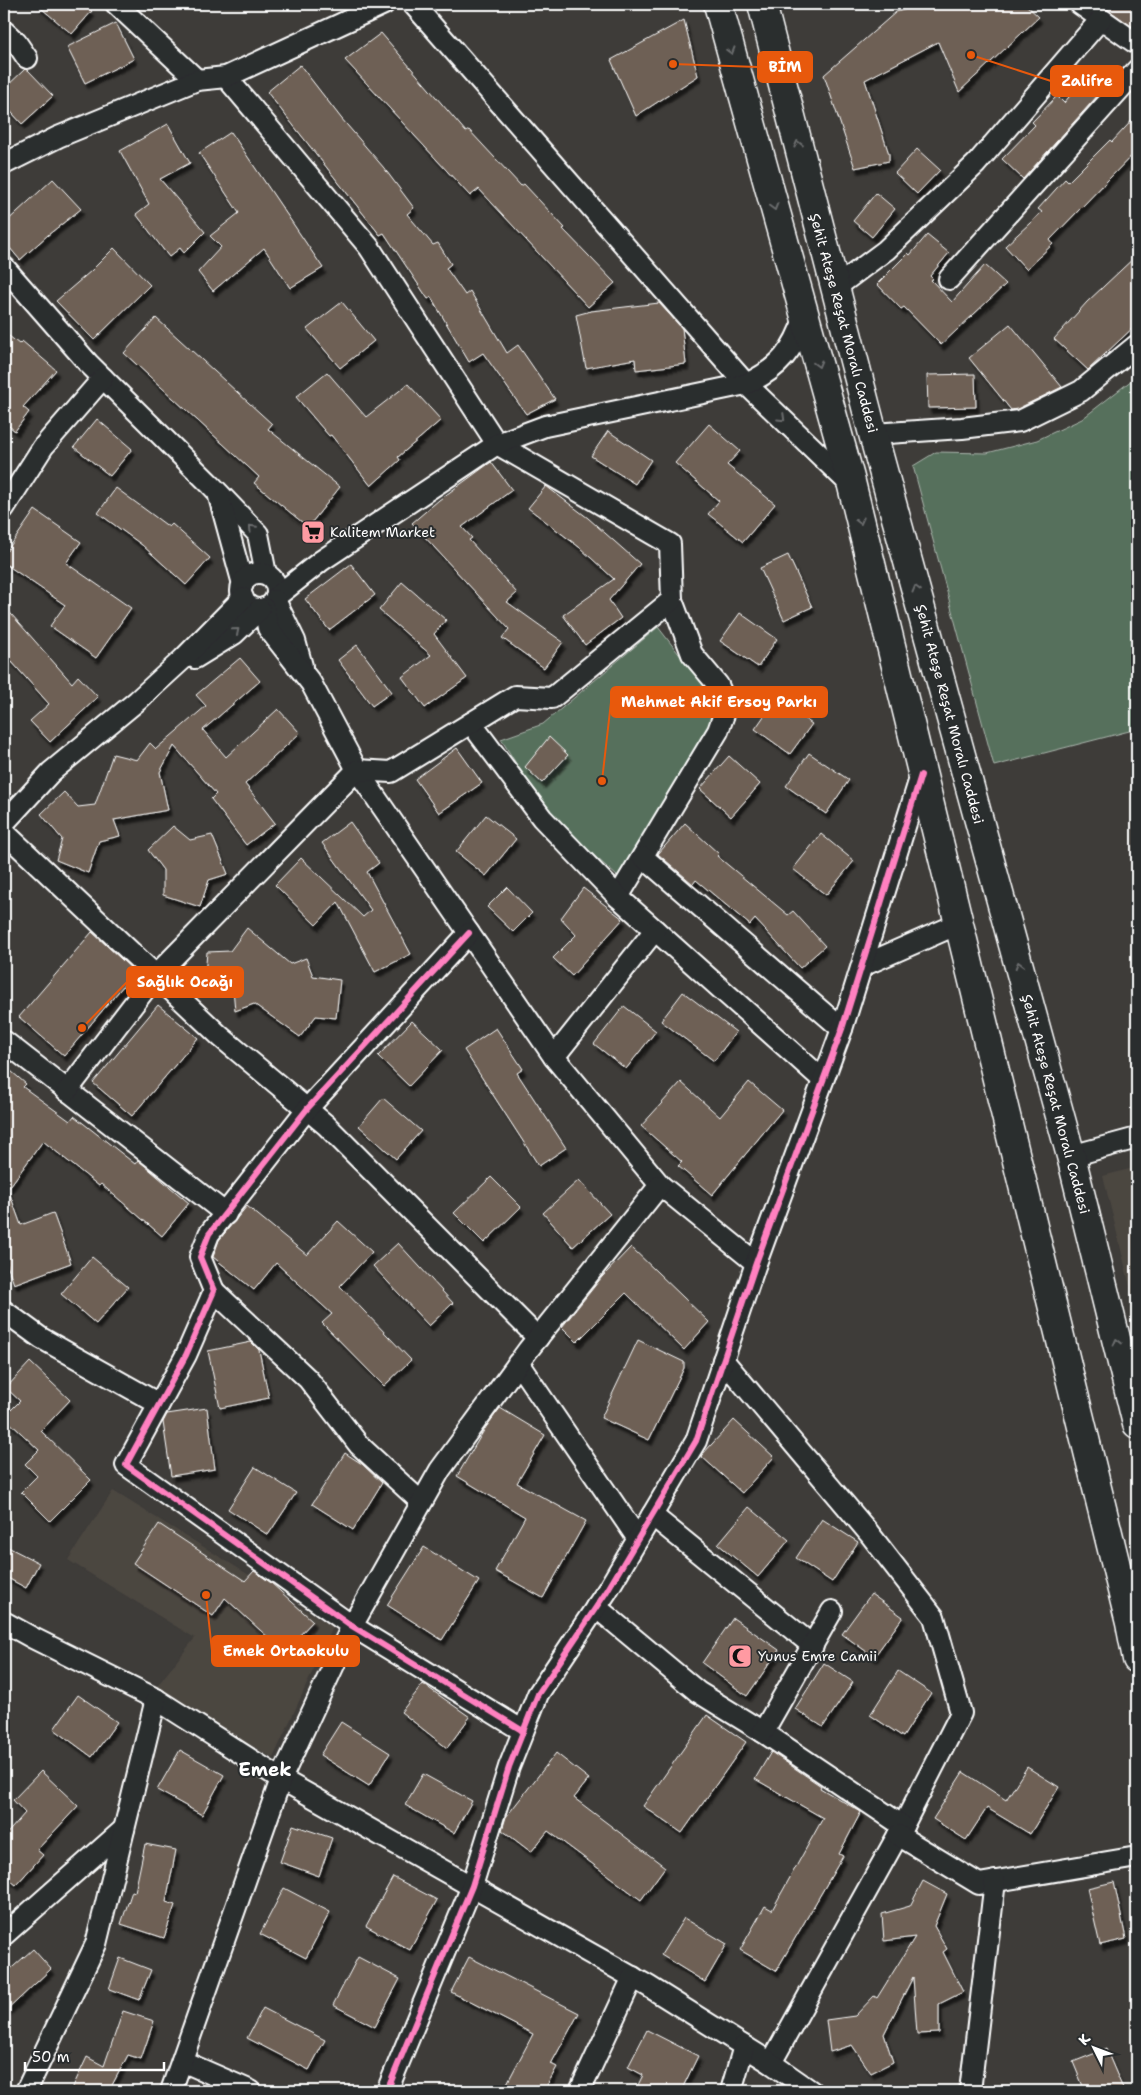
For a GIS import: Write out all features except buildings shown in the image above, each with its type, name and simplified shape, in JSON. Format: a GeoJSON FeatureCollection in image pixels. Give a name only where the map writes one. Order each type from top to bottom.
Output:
{"type":"FeatureCollection","features":[{"type":"Feature","properties":{"kind":"main road"},"geometry":{"type":"LineString","coordinates":[[718,4],[851,485],[1130,1622],[1137,1659]]}},
{"type":"Feature","properties":{"kind":"main road","name":"Şehit Ateşe Reşat Moralı Caddesi"},"geometry":{"type":"LineString","coordinates":[[762,4],[873,434],[1071,1156],[1137,1424]]}},
{"type":"Feature","properties":{"kind":"street"},"geometry":{"type":"LineString","coordinates":[[116,4],[197,80]]}},
{"type":"Feature","properties":{"kind":"street"},"geometry":{"type":"LineString","coordinates":[[6,164],[58,137],[197,80],[226,77],[384,4]]}},
{"type":"Feature","properties":{"kind":"street"},"geometry":{"type":"LineString","coordinates":[[413,4],[746,384],[851,485]]}},
{"type":"Feature","properties":{"kind":"street"},"geometry":{"type":"LineString","coordinates":[[1080,4],[1137,44]]}},
{"type":"Feature","properties":{"kind":"street"},"geometry":{"type":"LineString","coordinates":[[835,288],[886,250],[976,164],[1101,19]]}},
{"type":"Feature","properties":{"kind":"street"},"geometry":{"type":"LineString","coordinates":[[4,31],[16,42],[27,58]]}},
{"type":"Feature","properties":{"kind":"street"},"geometry":{"type":"LineString","coordinates":[[949,279],[1137,70]]}},
{"type":"Feature","properties":{"kind":"street"},"geometry":{"type":"LineString","coordinates":[[226,77],[369,247],[497,444],[670,544],[672,600],[692,654],[718,684],[727,706],[718,730],[618,897]]}},
{"type":"Feature","properties":{"kind":"street"},"geometry":{"type":"LineString","coordinates":[[4,268],[103,378],[258,534],[269,594],[268,628],[308,679],[357,770],[554,1057],[660,1186],[756,1263]]}},
{"type":"Feature","properties":{"kind":"street"},"geometry":{"type":"LineString","coordinates":[[218,492],[243,591],[253,608],[269,594],[497,444],[545,426],[746,384],[774,367],[787,355],[799,336],[805,316]]}},
{"type":"Feature","properties":{"kind":"street"},"geometry":{"type":"LineString","coordinates":[[873,434],[962,428],[1020,421],[1081,391],[1137,345]]}},
{"type":"Feature","properties":{"kind":"street"},"geometry":{"type":"LineString","coordinates":[[4,508],[43,447],[103,378]]}},
{"type":"Feature","properties":{"kind":"street"},"geometry":{"type":"LineString","coordinates":[[4,823],[51,772],[165,676],[243,591],[252,574],[269,594]]}},
{"type":"Feature","properties":{"kind":"street"},"geometry":{"type":"LineString","coordinates":[[165,676],[234,634],[269,594]]}},
{"type":"Feature","properties":{"kind":"street"},"geometry":{"type":"LineString","coordinates":[[67,1091],[156,976],[357,770],[391,772],[515,696],[552,698],[672,600]]}},
{"type":"Feature","properties":{"kind":"street"},"geometry":{"type":"LineString","coordinates":[[471,723],[542,818],[618,897],[823,1080]]}},
{"type":"Feature","properties":{"kind":"street"},"geometry":{"type":"LineString","coordinates":[[387,2091],[472,1886],[509,1767],[538,1694],[596,1607],[696,1441],[756,1263],[842,1029],[921,775]]}},
{"type":"Feature","properties":{"kind":"street"},"geometry":{"type":"LineString","coordinates":[[4,832],[221,1038],[326,1126],[538,1338]]}},
{"type":"Feature","properties":{"kind":"street"},"geometry":{"type":"LineString","coordinates":[[642,857],[842,1029]]}},
{"type":"Feature","properties":{"kind":"street"},"geometry":{"type":"LineString","coordinates":[[862,966],[958,924]]}},
{"type":"Feature","properties":{"kind":"street"},"geometry":{"type":"LineString","coordinates":[[554,1057],[655,930]]}},
{"type":"Feature","properties":{"kind":"street"},"geometry":{"type":"LineString","coordinates":[[421,1502],[359,1445],[308,1379],[214,1291],[200,1257],[210,1234],[307,1110],[469,933]]}},
{"type":"Feature","properties":{"kind":"street"},"geometry":{"type":"LineString","coordinates":[[4,1041],[226,1214]]}},
{"type":"Feature","properties":{"kind":"street"},"geometry":{"type":"LineString","coordinates":[[1071,1156],[1137,1138]]}},
{"type":"Feature","properties":{"kind":"street"},"geometry":{"type":"LineString","coordinates":[[171,2091],[281,1779],[352,1626],[440,1470],[518,1363],[660,1186]]}},
{"type":"Feature","properties":{"kind":"street"},"geometry":{"type":"LineString","coordinates":[[214,1291],[186,1355],[126,1465],[352,1626],[523,1731]]}},
{"type":"Feature","properties":{"kind":"street"},"geometry":{"type":"LineString","coordinates":[[4,1311],[41,1338],[159,1404]]}},
{"type":"Feature","properties":{"kind":"street"},"geometry":{"type":"LineString","coordinates":[[723,1360],[862,1526],[934,1617],[961,1713],[900,1830],[771,2063]]}},
{"type":"Feature","properties":{"kind":"street"},"geometry":{"type":"LineString","coordinates":[[518,1363],[638,1539]]}},
{"type":"Feature","properties":{"kind":"street"},"geometry":{"type":"LineString","coordinates":[[652,1515],[813,1646]]}},
{"type":"Feature","properties":{"kind":"street"},"geometry":{"type":"LineString","coordinates":[[596,1607],[698,1692],[763,1732],[979,1884],[1137,1857]]}},
{"type":"Feature","properties":{"kind":"street"},"geometry":{"type":"LineString","coordinates":[[763,1732],[832,1611]]}},
{"type":"Feature","properties":{"kind":"street"},"geometry":{"type":"LineString","coordinates":[[4,1622],[32,1638],[156,1699],[281,1779],[633,1977],[771,2063],[811,2091]]}},
{"type":"Feature","properties":{"kind":"street"},"geometry":{"type":"LineString","coordinates":[[26,2091],[96,1944],[156,1699]]}},
{"type":"Feature","properties":{"kind":"street"},"geometry":{"type":"LineString","coordinates":[[4,1935],[124,1829]]}},
{"type":"Feature","properties":{"kind":"street"},"geometry":{"type":"LineString","coordinates":[[970,2091],[995,1881]]}},
{"type":"Feature","properties":{"kind":"street"},"geometry":{"type":"LineString","coordinates":[[580,2091],[633,1977]]}},
{"type":"Feature","properties":{"kind":"street"},"geometry":{"type":"LineString","coordinates":[[730,2091],[744,2046]]}},
{"type":"Feature","properties":{"kind":"street"},"geometry":{"type":"LineString","coordinates":[[182,2061],[251,2091]]}},
{"type":"Feature","properties":{"kind":"shaded area"},"geometry":{"type":"Polygon","coordinates":[[[1137,1167],[1137,1315],[1103,1176],[1137,1167]]]}},
{"type":"Feature","properties":{"kind":"shaded area"},"geometry":{"type":"Polygon","coordinates":[[[113,1491],[333,1627],[273,1758],[154,1690],[195,1638],[68,1560],[113,1491]]]}},
{"type":"Feature","properties":{"kind":"green space"},"geometry":{"type":"Polygon","coordinates":[[[1137,376],[1137,729],[994,766],[913,466],[936,452],[987,453],[1037,440],[1082,419],[1137,376]]]}},
{"type":"Feature","properties":{"kind":"green space"},"geometry":{"type":"Polygon","coordinates":[[[658,627],[720,707],[697,750],[618,877],[546,812],[501,739],[543,724],[658,627]]]}},
{"type":"Feature","properties":{"kind":"cycle path"},"geometry":{"type":"LineString","coordinates":[[387,2091],[472,1886],[509,1767],[538,1694],[607,1591],[696,1441],[756,1263],[842,1029],[921,775]]}},
{"type":"Feature","properties":{"kind":"cycle path"},"geometry":{"type":"LineString","coordinates":[[469,933],[307,1109],[209,1234],[200,1257],[214,1291],[186,1355],[126,1465],[352,1626],[523,1731]]}},
{"type":"Feature","properties":{"kind":"place","name":"Zalifre"},"geometry":{"type":"Point","coordinates":[971,55]}},
{"type":"Feature","properties":{"kind":"place","name":"BİM"},"geometry":{"type":"Point","coordinates":[673,64]}},
{"type":"Feature","properties":{"kind":"place","name":"Kalitem Market"},"geometry":{"type":"Point","coordinates":[313,532]}},
{"type":"Feature","properties":{"kind":"place","name":"Mehmet Akif Ersoy Parkı"},"geometry":{"type":"Point","coordinates":[602,781]}},
{"type":"Feature","properties":{"kind":"place","name":"Sağlık Ocağı"},"geometry":{"type":"Point","coordinates":[82,1028]}},
{"type":"Feature","properties":{"kind":"place","name":"Emek Ortaokulu"},"geometry":{"type":"Point","coordinates":[206,1595]}},
{"type":"Feature","properties":{"kind":"place","name":"Yunus Emre Camii"},"geometry":{"type":"Point","coordinates":[740,1656]}},
{"type":"Feature","properties":{"kind":"district","name":"Emek"},"geometry":{"type":"Point","coordinates":[265,1769]}}]}
